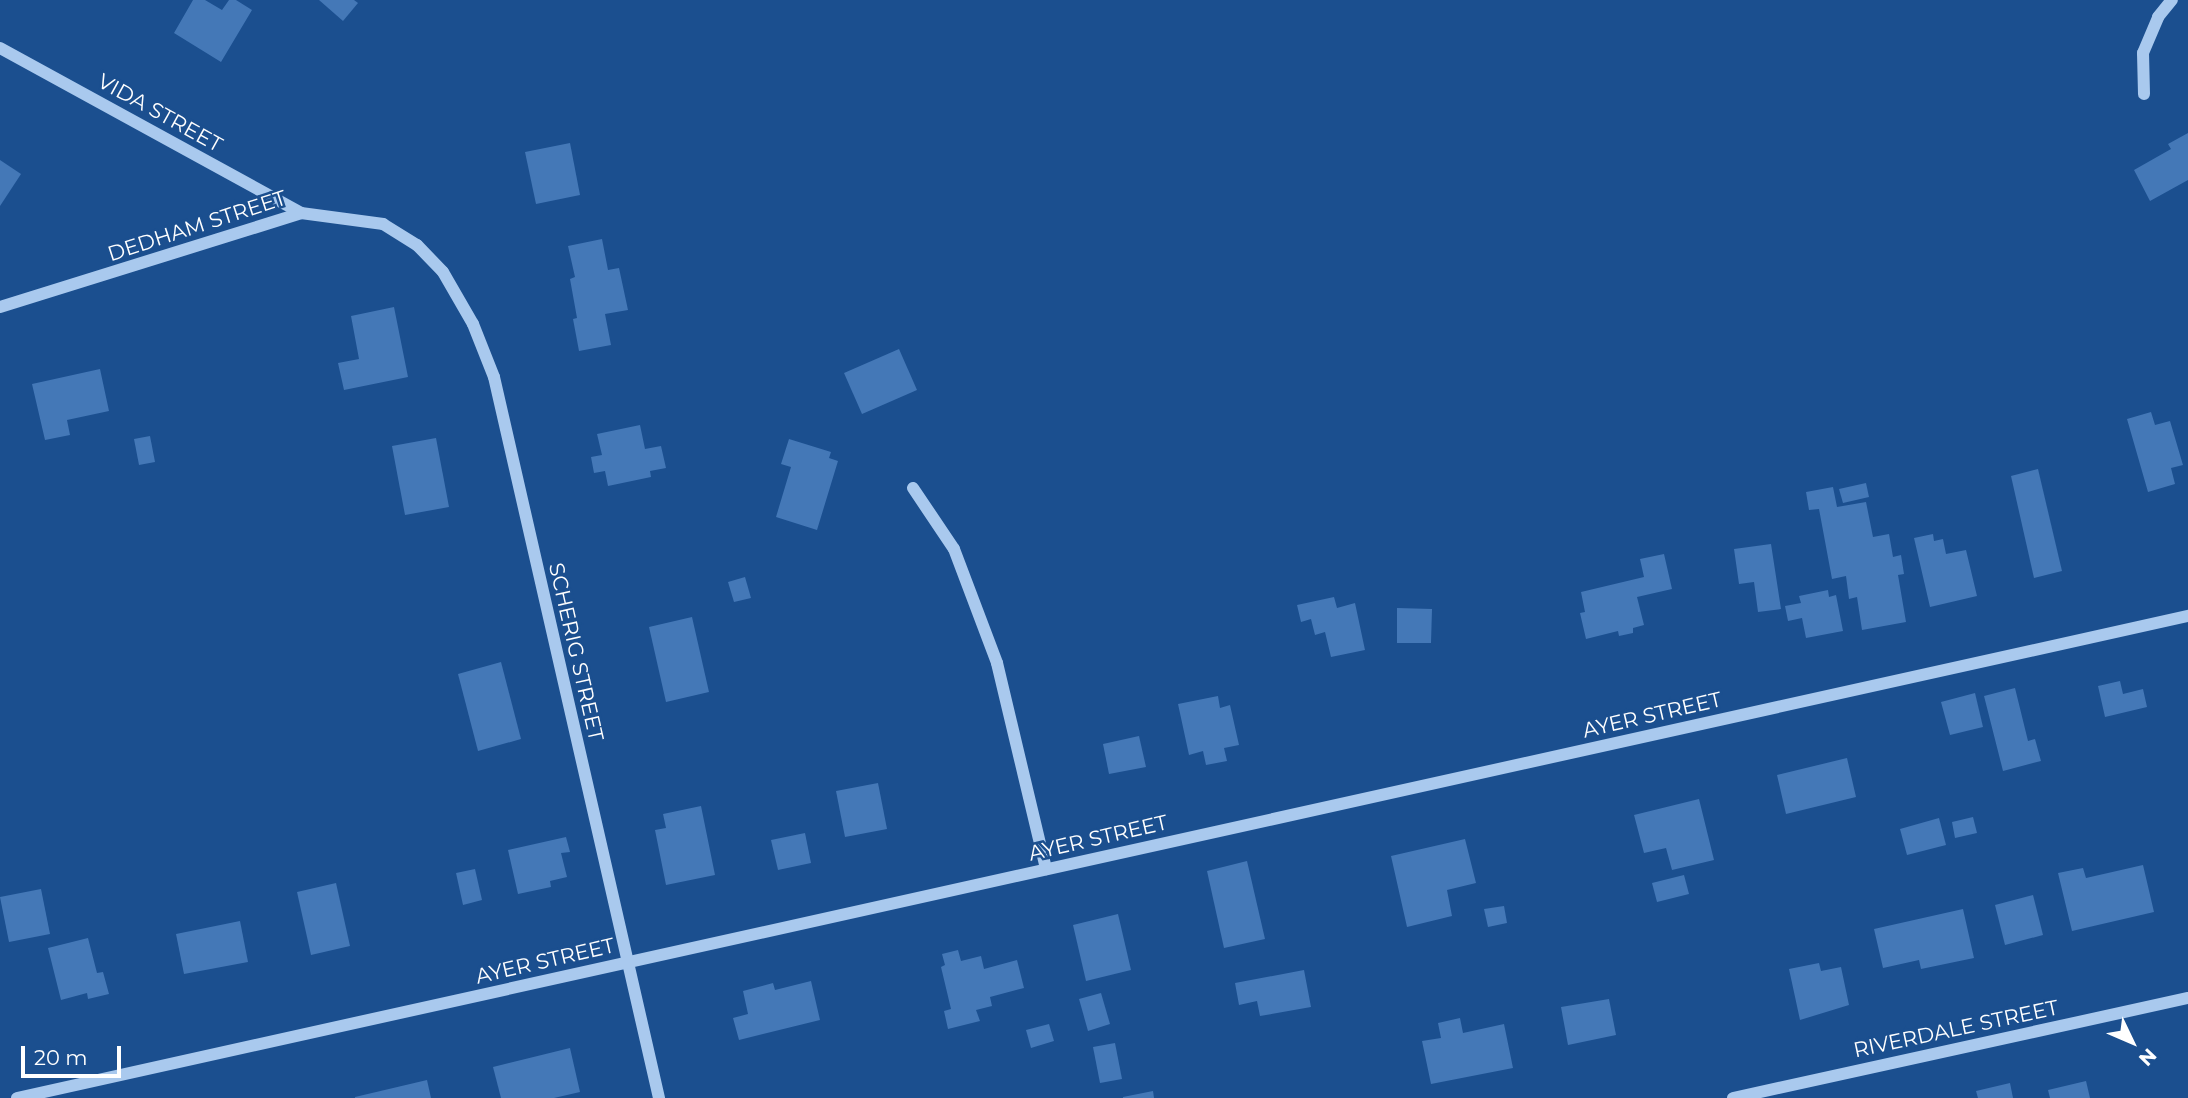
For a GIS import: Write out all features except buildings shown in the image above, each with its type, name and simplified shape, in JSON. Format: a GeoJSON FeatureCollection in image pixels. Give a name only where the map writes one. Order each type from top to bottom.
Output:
{"type":"FeatureCollection","features":[{"type":"Feature","properties":{"kind":"street"},"geometry":{"type":"LineString","coordinates":[[2144,94],[2143,53],[2158,17],[2172,0]]}},
{"type":"Feature","properties":{"kind":"street","name":"VIDA STREET"},"geometry":{"type":"LineString","coordinates":[[0,48],[301,213]]}},
{"type":"Feature","properties":{"kind":"street","name":"DEDHAM STREET"},"geometry":{"type":"LineString","coordinates":[[0,307],[301,213],[383,224],[407,237]]}},
{"type":"Feature","properties":{"kind":"street","name":"SCHERIG STREET"},"geometry":{"type":"LineString","coordinates":[[407,237],[443,272],[472,324],[494,377],[659,1098]]}},
{"type":"Feature","properties":{"kind":"street"},"geometry":{"type":"LineString","coordinates":[[913,488],[954,549],[997,663],[1046,869]]}},
{"type":"Feature","properties":{"kind":"street","name":"AYER STREET"},"geometry":{"type":"LineString","coordinates":[[17,1098],[2188,616]]}},
{"type":"Feature","properties":{"kind":"street","name":"RIVERDALE STREET"},"geometry":{"type":"LineString","coordinates":[[1733,1098],[2188,998]]}}]}
